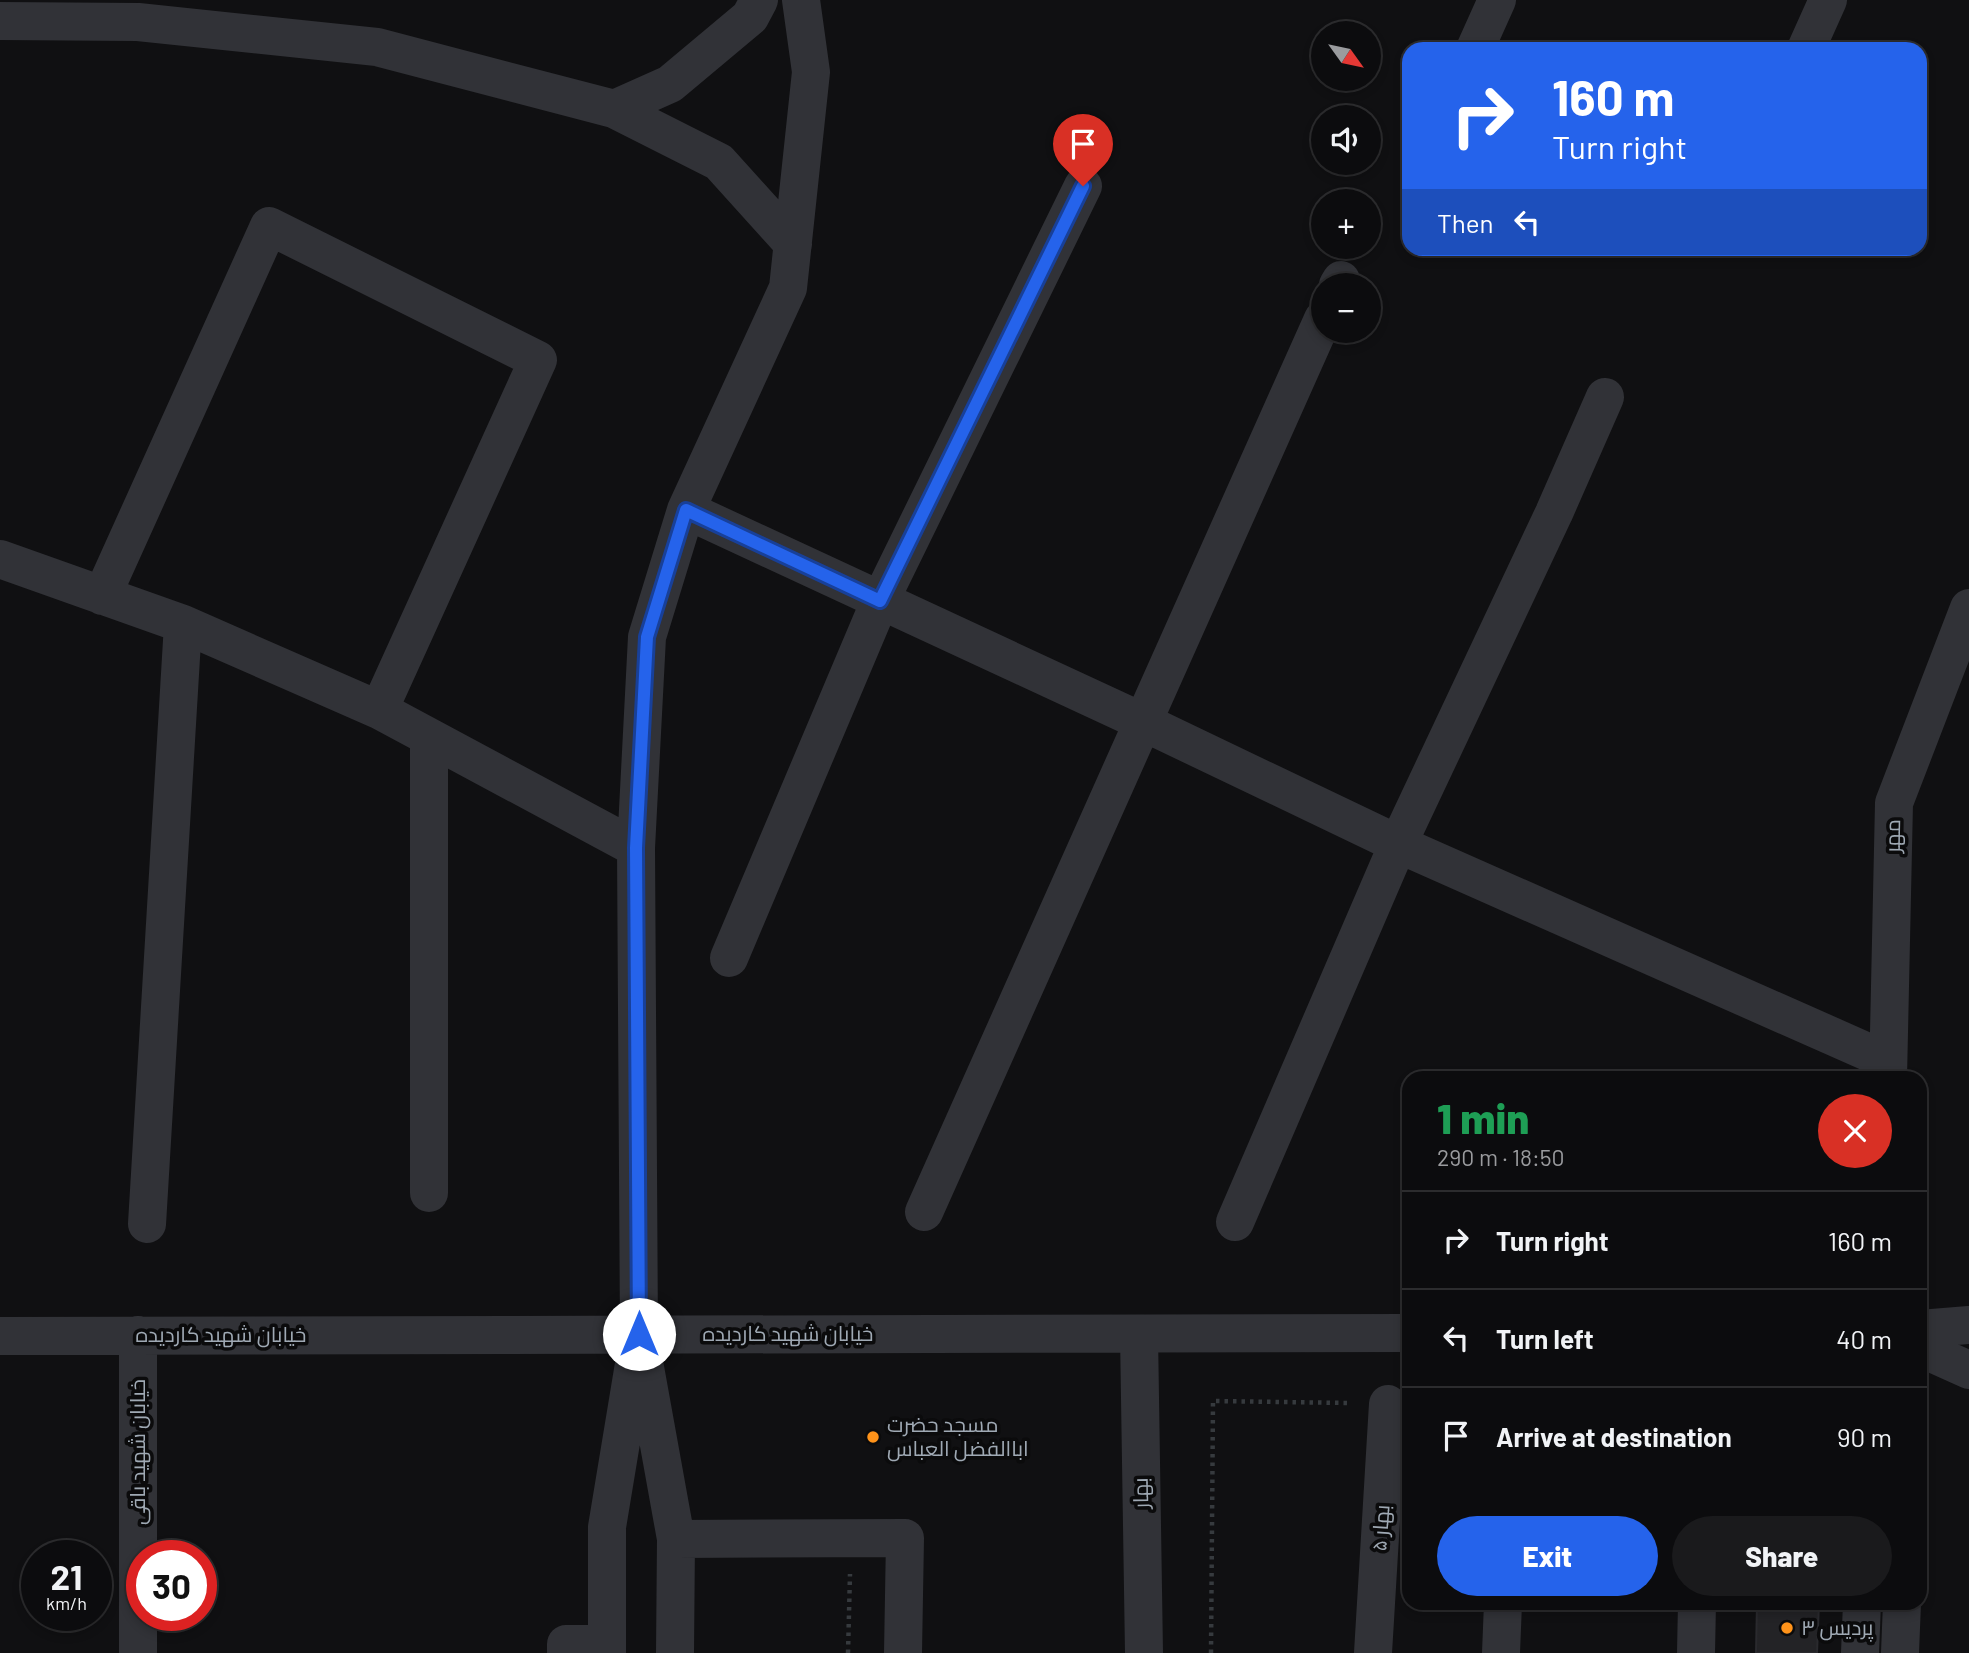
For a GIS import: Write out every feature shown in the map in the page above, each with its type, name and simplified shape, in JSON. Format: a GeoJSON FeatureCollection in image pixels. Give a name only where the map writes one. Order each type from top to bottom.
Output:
{"type":"FeatureCollection","features":[{"type":"Feature","properties":{"kind":"street"},"geometry":{"type":"LineString","coordinates":[[614,108],[670,84],[750,17],[759,0]]}},
{"type":"Feature","properties":{"kind":"street"},"geometry":{"type":"LineString","coordinates":[[566,1653],[566,1644],[607,1648],[607,1528],[639,1334],[636,848],[647,637],[686,510],[788,288],[811,72],[801,0]]}},
{"type":"Feature","properties":{"kind":"street"},"geometry":{"type":"LineString","coordinates":[[1478,42],[1497,0]]}},
{"type":"Feature","properties":{"kind":"street"},"geometry":{"type":"LineString","coordinates":[[1809,42],[1828,0]]}},
{"type":"Feature","properties":{"kind":"street"},"geometry":{"type":"LineString","coordinates":[[0,21],[138,11],[377,47],[614,108],[719,162],[793,244]]}},
{"type":"Feature","properties":{"kind":"street"},"geometry":{"type":"LineString","coordinates":[[729,958],[880,601],[1083,186]]}},
{"type":"Feature","properties":{"kind":"street"},"geometry":{"type":"LineString","coordinates":[[102,596],[269,226],[538,360],[379,710]]}},
{"type":"Feature","properties":{"kind":"street"},"geometry":{"type":"LineString","coordinates":[[924,1212],[1312,343]]}},
{"type":"Feature","properties":{"kind":"street"},"geometry":{"type":"LineString","coordinates":[[1235,1222],[1398,844],[1605,397]]}},
{"type":"Feature","properties":{"kind":"street"},"geometry":{"type":"LineString","coordinates":[[686,510],[1888,1070]]}},
{"type":"Feature","properties":{"kind":"street"},"geometry":{"type":"LineString","coordinates":[[0,559],[183,624],[379,710],[636,848]]}},
{"type":"Feature","properties":{"kind":"street","name":"مهر"},"geometry":{"type":"LineString","coordinates":[[1888,1070],[1894,803],[1969,608]]}},
{"type":"Feature","properties":{"kind":"street"},"geometry":{"type":"LineString","coordinates":[[148,1224],[183,624]]}},
{"type":"Feature","properties":{"kind":"street"},"geometry":{"type":"LineString","coordinates":[[429,737],[429,1193]]}},
{"type":"Feature","properties":{"kind":"street"},"geometry":{"type":"LineString","coordinates":[[1927,1328],[1969,1325]]}},
{"type":"Feature","properties":{"kind":"street","name":"خیابان شهید کاردیده"},"geometry":{"type":"LineString","coordinates":[[0,1336],[1402,1333]]}},
{"type":"Feature","properties":{"kind":"street"},"geometry":{"type":"LineString","coordinates":[[639,1334],[676,1539],[675,1653]]}},
{"type":"Feature","properties":{"kind":"street","name":"بهار"},"geometry":{"type":"LineString","coordinates":[[1139,1334],[1144,1653]]}},
{"type":"Feature","properties":{"kind":"street","name":"خیابان شهید باقی"},"geometry":{"type":"LineString","coordinates":[[138,1335],[138,1653]]}},
{"type":"Feature","properties":{"kind":"street"},"geometry":{"type":"LineString","coordinates":[[1927,1351],[1969,1370]]}},
{"type":"Feature","properties":{"kind":"street","name":"بهار ۵"},"geometry":{"type":"LineString","coordinates":[[1373,1653],[1388,1404]]}},
{"type":"Feature","properties":{"kind":"street"},"geometry":{"type":"LineString","coordinates":[[676,1539],[905,1538],[903,1653]]}},
{"type":"Feature","properties":{"kind":"street"},"geometry":{"type":"LineString","coordinates":[[1501,1653],[1503,1610]]}},
{"type":"Feature","properties":{"kind":"street"},"geometry":{"type":"LineString","coordinates":[[1696,1653],[1697,1610]]}},
{"type":"Feature","properties":{"kind":"street"},"geometry":{"type":"LineString","coordinates":[[1860,1653],[1862,1610]]}},
{"type":"Feature","properties":{"kind":"street"},"geometry":{"type":"LineString","coordinates":[[1900,1653],[1902,1610]]}},
{"type":"Feature","properties":{"kind":"path"},"geometry":{"type":"LineString","coordinates":[[1211,1653],[1213,1402],[1388,1404]]}},
{"type":"Feature","properties":{"kind":"path"},"geometry":{"type":"LineString","coordinates":[[848,1653],[850,1538]]}},
{"type":"Feature","properties":{"kind":"building","name":"پردیس ۳"},"geometry":{"type":"Polygon","coordinates":[[[1757,1610],[1819,1610],[1817,1653],[1756,1653],[1757,1610]]]}},
{"type":"Feature","properties":{"kind":"place","name":"مسجد حضرت اباالفضل العباس"},"geometry":{"type":"Point","coordinates":[873,1437]}},
{"type":"Feature","properties":{"kind":"place","name":"پردیس ۳"},"geometry":{"type":"Point","coordinates":[1787,1628]}},
{"type":"Feature","properties":{"kind":"route"},"geometry":{"type":"LineString","coordinates":[[639,1334],[636,848],[647,637],[686,510],[880,601],[1083,186]]}}]}
